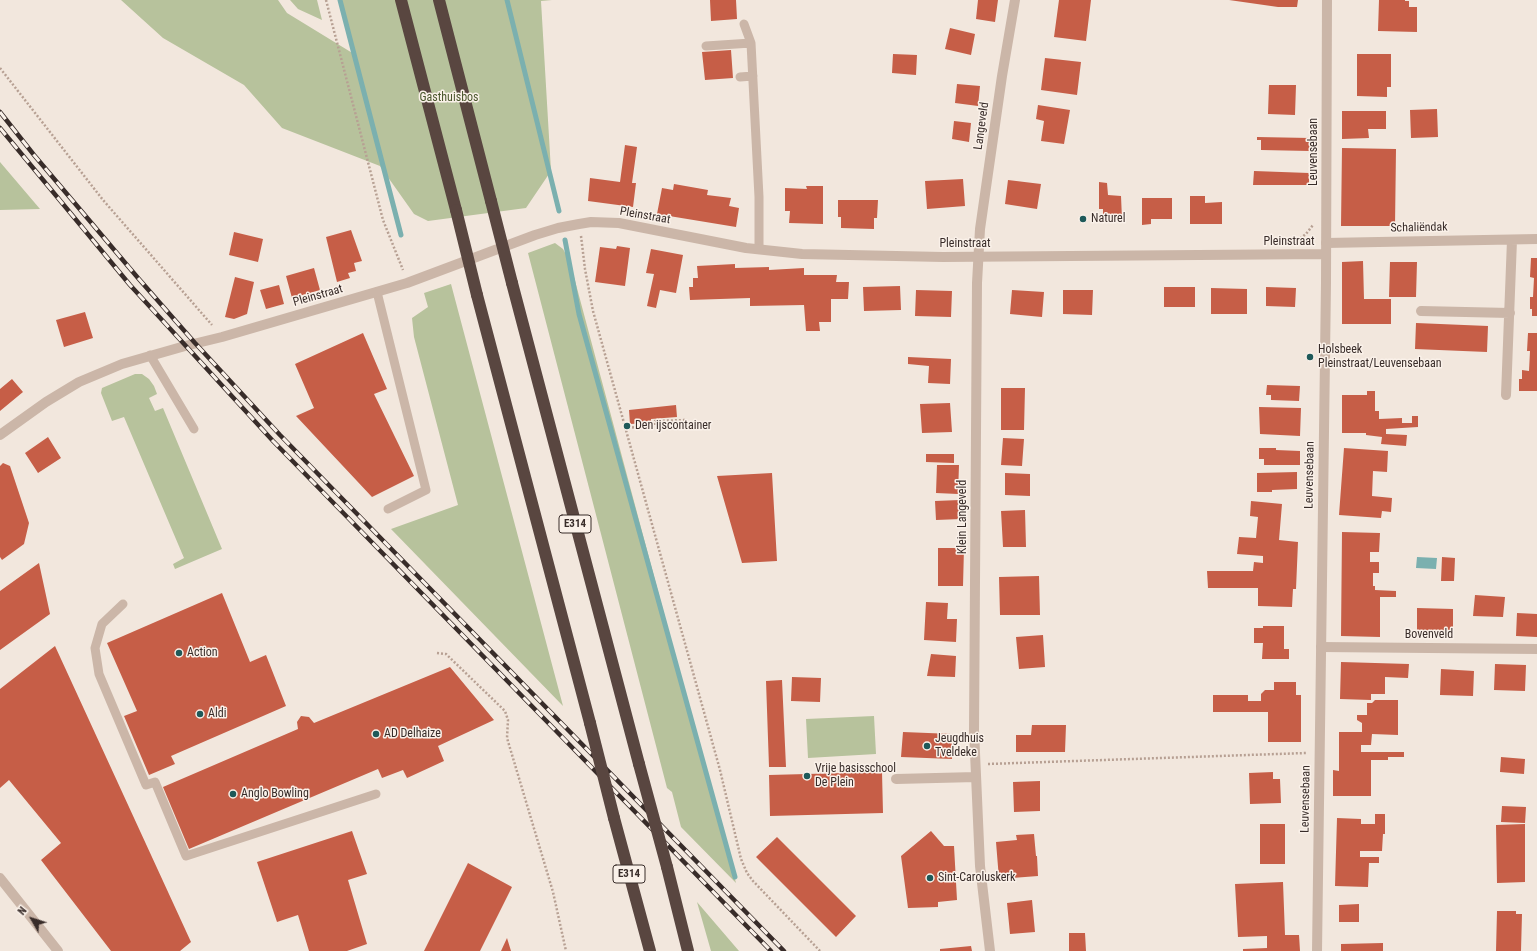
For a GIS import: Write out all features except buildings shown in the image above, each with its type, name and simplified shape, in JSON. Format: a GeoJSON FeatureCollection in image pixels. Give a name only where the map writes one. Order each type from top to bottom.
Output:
{"type":"FeatureCollection","features":[{"type":"Feature","properties":{"kind":"highway","name":"E314"},"geometry":{"type":"LineString","coordinates":[[401,0],[650,951]]}},
{"type":"Feature","properties":{"kind":"highway","name":"E314"},"geometry":{"type":"LineString","coordinates":[[439,0],[688,951]]}},
{"type":"Feature","properties":{"kind":"street","name":"Langeveld"},"geometry":{"type":"LineString","coordinates":[[979,257],[980,229],[1015,0]]}},
{"type":"Feature","properties":{"kind":"street","name":"Leuvensebaan"},"geometry":{"type":"LineString","coordinates":[[1317,951],[1326,254],[1327,0]]}},
{"type":"Feature","properties":{"kind":"street","name":"Pleinstraat"},"geometry":{"type":"LineString","coordinates":[[0,436],[46,402],[79,382],[122,364],[377,292],[419,279],[535,235],[558,228],[591,222],[619,223],[698,239],[802,254],[979,257],[1326,254]]}},
{"type":"Feature","properties":{"kind":"street","name":"Schaliëndak"},"geometry":{"type":"LineString","coordinates":[[1326,243],[1537,239]]}},
{"type":"Feature","properties":{"kind":"street"},"geometry":{"type":"LineString","coordinates":[[1506,395],[1512,240]]}},
{"type":"Feature","properties":{"kind":"street","name":"Klein Langeveld"},"geometry":{"type":"LineString","coordinates":[[979,257],[977,283],[974,723],[980,866],[990,951]]}},
{"type":"Feature","properties":{"kind":"street"},"geometry":{"type":"LineString","coordinates":[[1421,311],[1510,313]]}},
{"type":"Feature","properties":{"kind":"street","name":"Bovenveld"},"geometry":{"type":"LineString","coordinates":[[1321,647],[1537,649]]}},
{"type":"Feature","properties":{"kind":"street"},"geometry":{"type":"LineString","coordinates":[[896,779],[976,777]]}},
{"type":"Feature","properties":{"kind":"street"},"geometry":{"type":"LineString","coordinates":[[0,878],[58,951]]}},
{"type":"Feature","properties":{"kind":"lane"},"geometry":{"type":"LineString","coordinates":[[744,24],[751,43],[759,197],[759,249]]}},
{"type":"Feature","properties":{"kind":"lane"},"geometry":{"type":"LineString","coordinates":[[706,46],[751,43]]}},
{"type":"Feature","properties":{"kind":"lane"},"geometry":{"type":"LineString","coordinates":[[740,77],[753,76]]}},
{"type":"Feature","properties":{"kind":"lane"},"geometry":{"type":"LineString","coordinates":[[377,292],[426,490],[388,509]]}},
{"type":"Feature","properties":{"kind":"lane"},"geometry":{"type":"LineString","coordinates":[[150,356],[194,429]]}},
{"type":"Feature","properties":{"kind":"lane"},"geometry":{"type":"LineString","coordinates":[[123,604],[102,624],[95,648],[99,674],[146,785],[155,782],[186,856],[376,794]]}},
{"type":"Feature","properties":{"kind":"path"},"geometry":{"type":"LineString","coordinates":[[326,0],[383,220],[404,273]]}},
{"type":"Feature","properties":{"kind":"path"},"geometry":{"type":"LineString","coordinates":[[0,68],[103,200],[222,337]]}},
{"type":"Feature","properties":{"kind":"path"},"geometry":{"type":"LineString","coordinates":[[581,234],[585,269],[593,312],[720,770],[741,859],[752,881],[820,951]]}},
{"type":"Feature","properties":{"kind":"path"},"geometry":{"type":"LineString","coordinates":[[624,428],[655,426],[655,421],[686,420]]}},
{"type":"Feature","properties":{"kind":"path"},"geometry":{"type":"LineString","coordinates":[[437,653],[446,654],[505,711],[508,720],[507,738],[553,892],[566,951]]}},
{"type":"Feature","properties":{"kind":"path"},"geometry":{"type":"LineString","coordinates":[[985,765],[1307,753]]}},
{"type":"Feature","properties":{"kind":"green space","name":"Gasthuisbos"},"geometry":{"type":"Polygon","coordinates":[[[121,0],[278,0],[287,13],[354,54],[341,0],[552,0],[541,1],[551,171],[526,208],[428,221],[414,214],[380,166],[282,128],[244,85],[163,38],[121,0]]]}},
{"type":"Feature","properties":{"kind":"green space"},"geometry":{"type":"Polygon","coordinates":[[[290,0],[317,0],[322,20],[298,9],[290,0]]]}},
{"type":"Feature","properties":{"kind":"green space"},"geometry":{"type":"Polygon","coordinates":[[[0,162],[40,209],[0,210],[0,162]]]}},
{"type":"Feature","properties":{"kind":"green space"},"geometry":{"type":"Polygon","coordinates":[[[555,243],[563,249],[570,262],[736,883],[681,827],[672,792],[667,788],[528,253],[555,243]]]}},
{"type":"Feature","properties":{"kind":"green space"},"geometry":{"type":"Polygon","coordinates":[[[451,284],[563,706],[391,529],[458,505],[414,337],[412,318],[428,307],[424,293],[451,284]]]}},
{"type":"Feature","properties":{"kind":"green space"},"geometry":{"type":"Polygon","coordinates":[[[135,374],[142,374],[149,379],[154,386],[157,394],[149,398],[155,411],[163,408],[222,549],[175,569],[173,564],[184,558],[124,417],[112,421],[101,393],[102,388],[135,374]]]}},
{"type":"Feature","properties":{"kind":"green space"},"geometry":{"type":"Polygon","coordinates":[[[874,716],[876,754],[808,758],[806,719],[874,716]]]}},
{"type":"Feature","properties":{"kind":"green space"},"geometry":{"type":"Polygon","coordinates":[[[697,902],[739,951],[711,951],[697,902]]]}},
{"type":"Feature","properties":{"kind":"water"},"geometry":{"type":"Polygon","coordinates":[[[1417,557],[1437,558],[1436,569],[1416,568],[1417,557]]]}},
{"type":"Feature","properties":{"kind":"waterway"},"geometry":{"type":"LineString","coordinates":[[340,0],[401,235]]}},
{"type":"Feature","properties":{"kind":"waterway"},"geometry":{"type":"LineString","coordinates":[[507,0],[559,211]]}},
{"type":"Feature","properties":{"kind":"waterway"},"geometry":{"type":"LineString","coordinates":[[565,240],[579,314],[735,877]]}},
{"type":"Feature","properties":{"kind":"railway"},"geometry":{"type":"LineString","coordinates":[[0,112],[34,155],[138,278],[195,343],[280,435],[784,951]]}},
{"type":"Feature","properties":{"kind":"railway"},"geometry":{"type":"LineString","coordinates":[[0,128],[130,285],[273,441],[771,951]]}},
{"type":"Feature","properties":{"kind":"place","name":"Naturel"},"geometry":{"type":"Point","coordinates":[1083,219]}},
{"type":"Feature","properties":{"kind":"place","name":"Holsbeek Pleinstraat/Leuvensebaan"},"geometry":{"type":"Point","coordinates":[1310,357]}},
{"type":"Feature","properties":{"kind":"place","name":"Den ijscontainer"},"geometry":{"type":"Point","coordinates":[627,426]}},
{"type":"Feature","properties":{"kind":"place","name":"Action"},"geometry":{"type":"Point","coordinates":[179,653]}},
{"type":"Feature","properties":{"kind":"place","name":"Aldi"},"geometry":{"type":"Point","coordinates":[200,714]}},
{"type":"Feature","properties":{"kind":"place","name":"AD Delhaize"},"geometry":{"type":"Point","coordinates":[376,734]}},
{"type":"Feature","properties":{"kind":"place","name":"Jeugdhuis Tveldeke"},"geometry":{"type":"Point","coordinates":[927,746]}},
{"type":"Feature","properties":{"kind":"place","name":"Vrije basisschool De Plein"},"geometry":{"type":"Point","coordinates":[807,776]}},
{"type":"Feature","properties":{"kind":"place","name":"Anglo Bowling"},"geometry":{"type":"Point","coordinates":[233,794]}},
{"type":"Feature","properties":{"kind":"place","name":"Sint-Caroluskerk"},"geometry":{"type":"Point","coordinates":[930,878]}}]}
